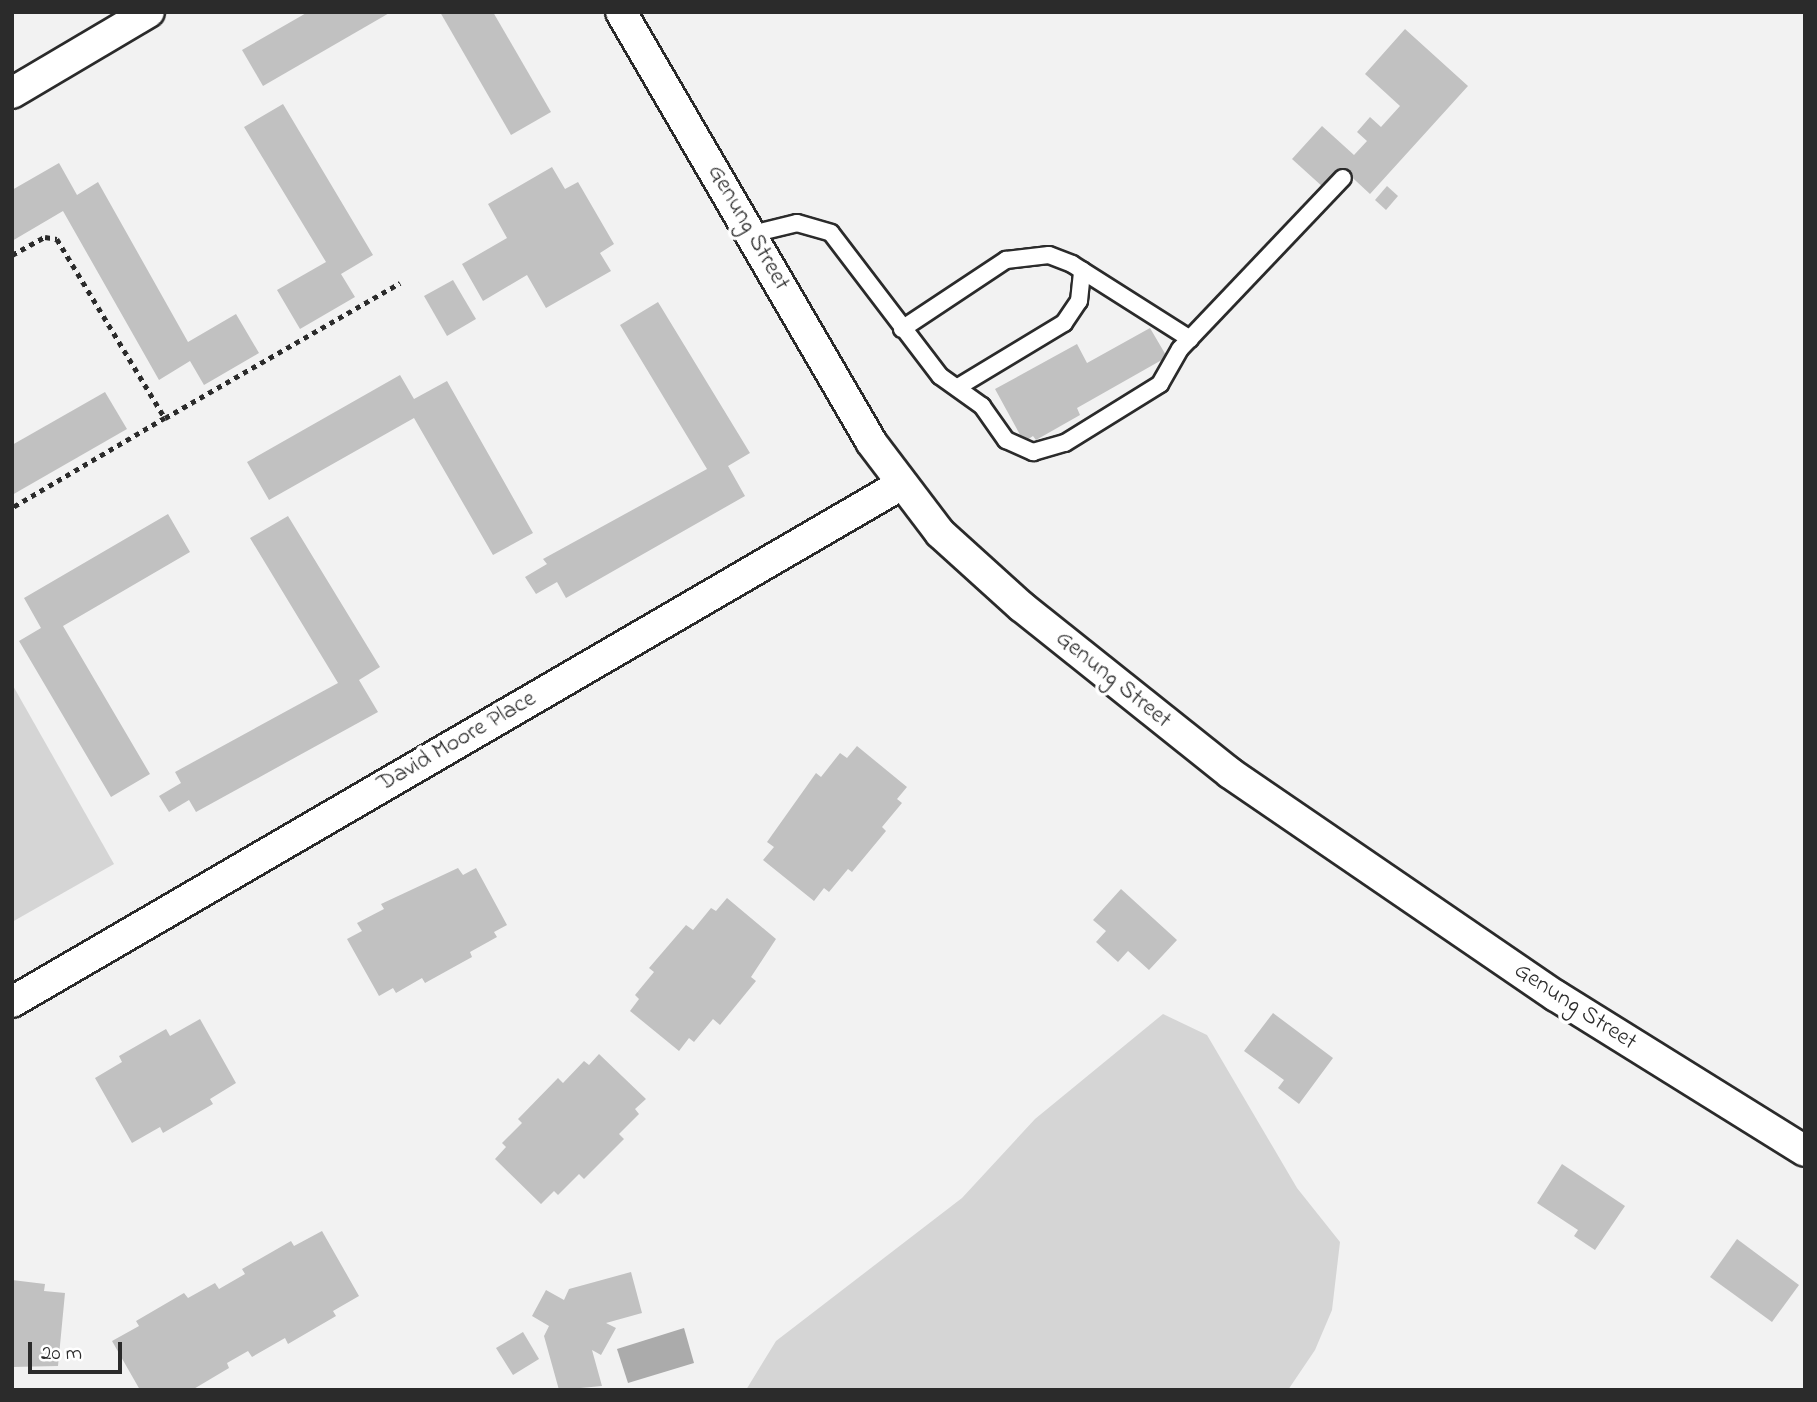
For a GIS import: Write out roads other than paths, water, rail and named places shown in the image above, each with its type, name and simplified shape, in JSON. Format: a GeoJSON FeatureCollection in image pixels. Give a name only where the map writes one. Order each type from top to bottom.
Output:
{"type":"FeatureCollection","features":[{"type":"Feature","properties":{"kind":"street"},"geometry":{"type":"LineString","coordinates":[[12,93],[149,12]]}},
{"type":"Feature","properties":{"kind":"street","name":"Genung Street"},"geometry":{"type":"LineString","coordinates":[[621,12],[871,442],[940,533],[970,562],[1230,773],[1556,996],[1805,1151]]}},
{"type":"Feature","properties":{"kind":"street","name":"David Moore Place"},"geometry":{"type":"LineString","coordinates":[[12,1002],[902,484]]}},
{"type":"Feature","properties":{"kind":"lane"},"geometry":{"type":"LineString","coordinates":[[752,234],[797,223],[831,233],[940,376],[982,406],[1006,440],[1033,452],[1065,443],[1160,384],[1190,338],[1343,178]]}},
{"type":"Feature","properties":{"kind":"lane"},"geometry":{"type":"LineString","coordinates":[[902,329],[1006,261],[1049,255],[1082,270],[1190,338]]}},
{"type":"Feature","properties":{"kind":"lane"},"geometry":{"type":"LineString","coordinates":[[958,387],[1064,323],[1079,300],[1082,270]]}}]}
